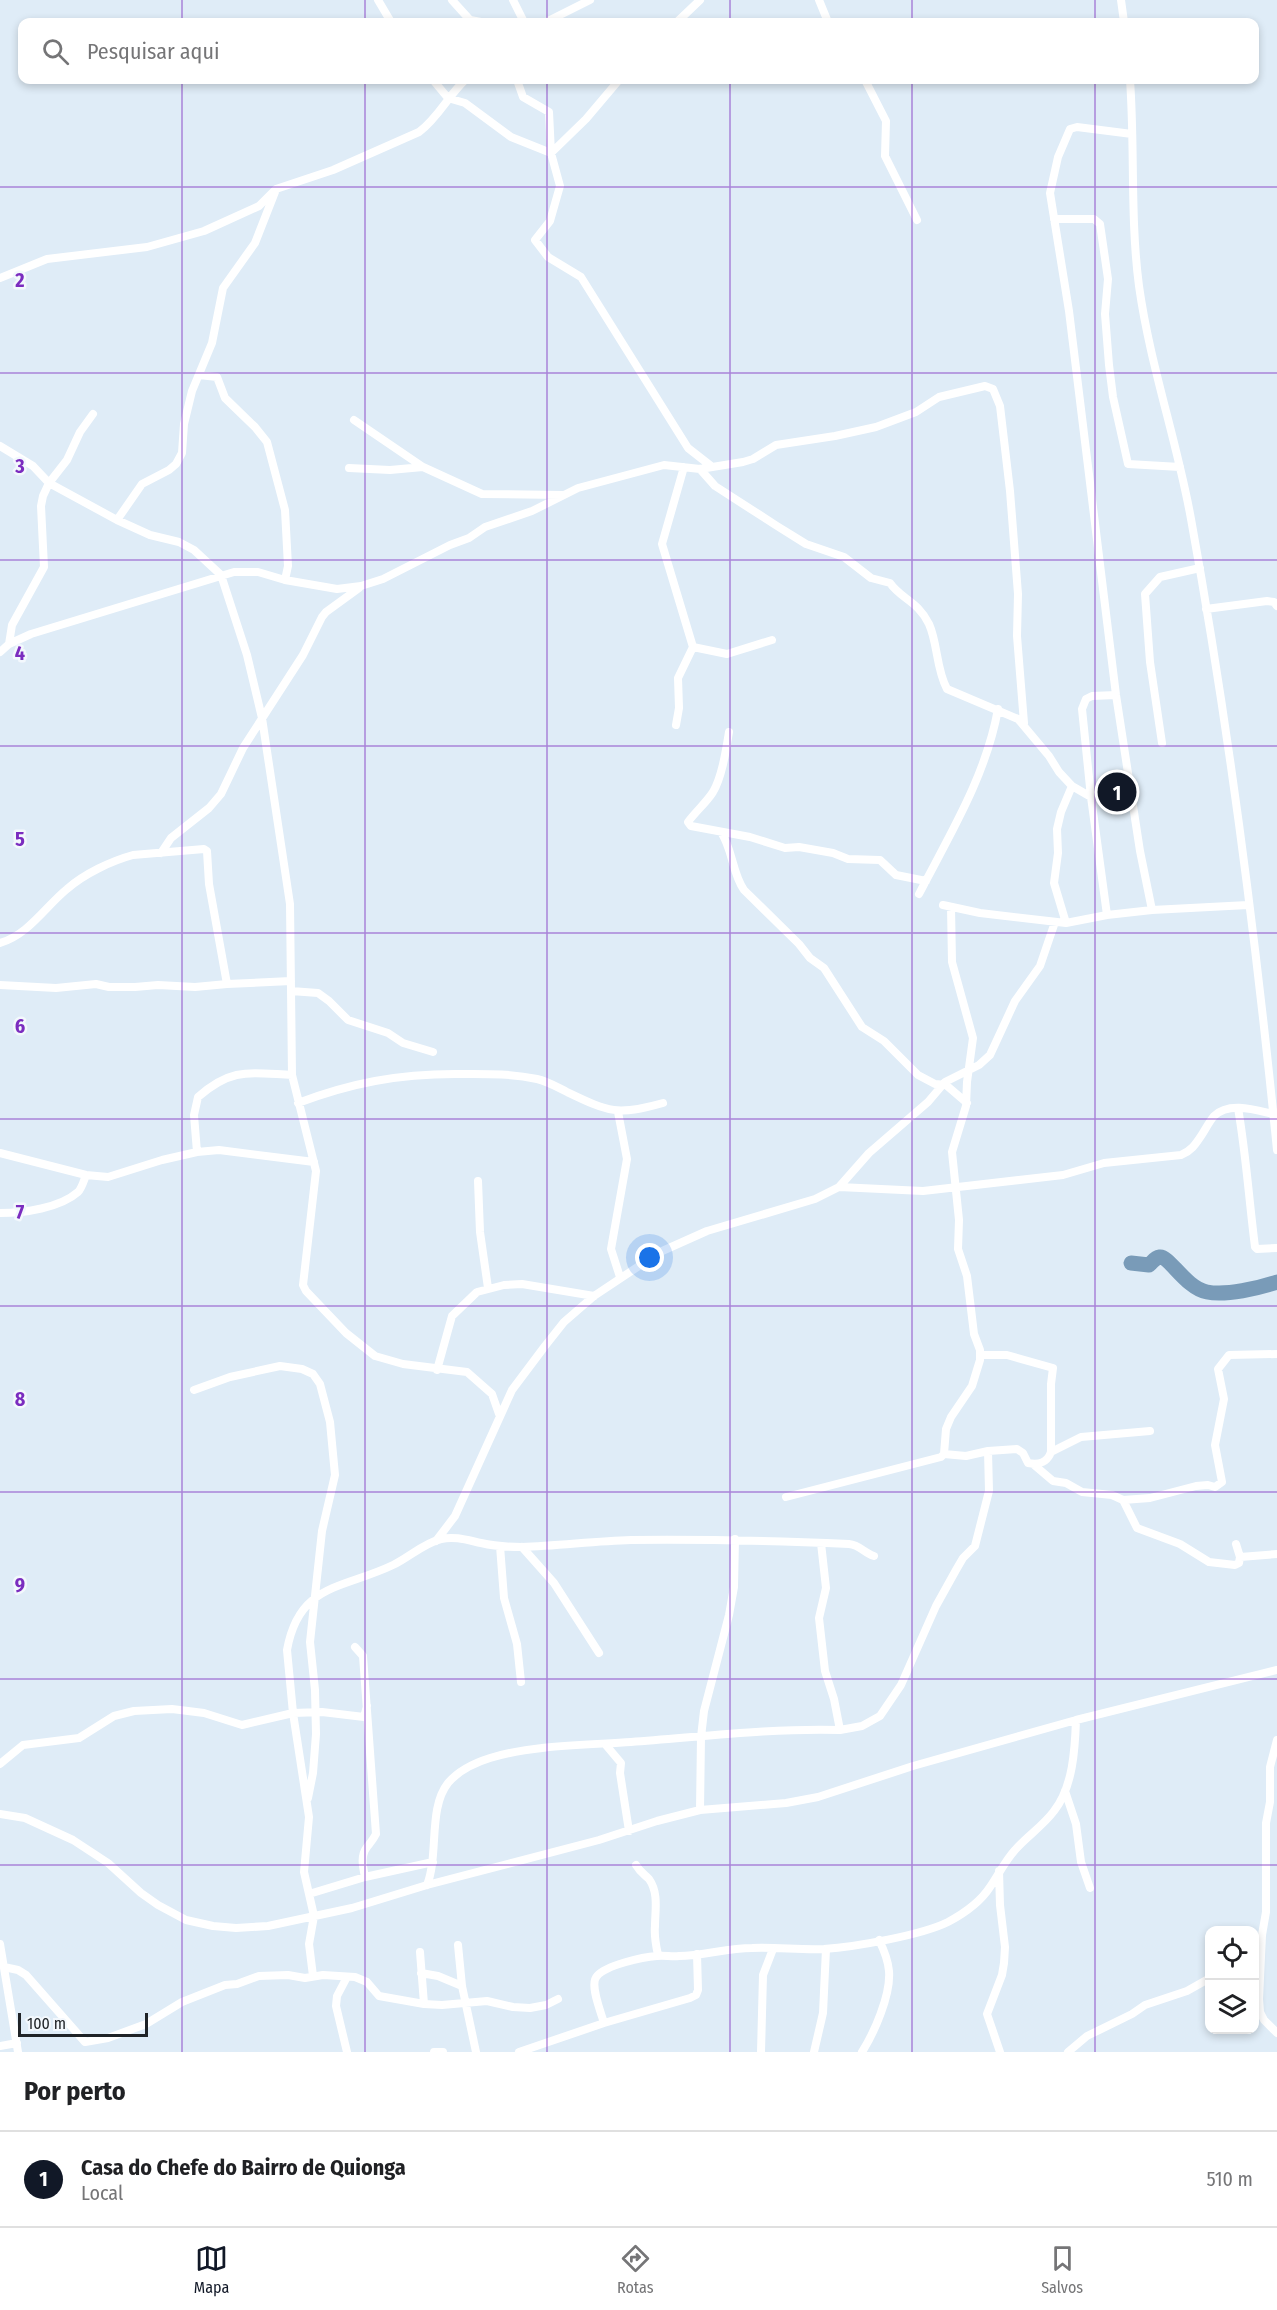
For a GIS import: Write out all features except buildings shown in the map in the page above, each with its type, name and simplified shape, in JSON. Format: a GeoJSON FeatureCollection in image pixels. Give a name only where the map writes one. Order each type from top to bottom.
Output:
{"type":"FeatureCollection","features":[{"type":"Feature","properties":{"kind":"street"},"geometry":{"type":"LineString","coordinates":[[378,0],[389,18]]}},
{"type":"Feature","properties":{"kind":"street"},"geometry":{"type":"LineString","coordinates":[[452,0],[468,18]]}},
{"type":"Feature","properties":{"kind":"street"},"geometry":{"type":"LineString","coordinates":[[513,0],[522,18]]}},
{"type":"Feature","properties":{"kind":"street"},"geometry":{"type":"LineString","coordinates":[[554,18],[590,0]]}},
{"type":"Feature","properties":{"kind":"street"},"geometry":{"type":"LineString","coordinates":[[680,18],[700,0]]}},
{"type":"Feature","properties":{"kind":"street"},"geometry":{"type":"LineString","coordinates":[[819,0],[826,18]]}},
{"type":"Feature","properties":{"kind":"street"},"geometry":{"type":"LineString","coordinates":[[1121,0],[1123,18]]}},
{"type":"Feature","properties":{"kind":"street"},"geometry":{"type":"LineString","coordinates":[[436,84],[448,99],[465,104],[511,137],[551,153]]}},
{"type":"Feature","properties":{"kind":"street"},"geometry":{"type":"LineString","coordinates":[[0,278],[47,259],[124,252],[178,240],[234,219],[259,206],[276,189],[333,170],[405,140],[430,124],[461,84]]}},
{"type":"Feature","properties":{"kind":"street"},"geometry":{"type":"LineString","coordinates":[[519,84],[523,97],[549,112],[551,153],[560,186],[550,221],[535,240],[548,257],[581,277],[688,448],[711,466]]}},
{"type":"Feature","properties":{"kind":"street"},"geometry":{"type":"LineString","coordinates":[[551,153],[586,119],[616,84]]}},
{"type":"Feature","properties":{"kind":"street"},"geometry":{"type":"LineString","coordinates":[[867,84],[886,121],[885,156],[917,220]]}},
{"type":"Feature","properties":{"kind":"street"},"geometry":{"type":"LineString","coordinates":[[1130,84],[1135,249],[1139,287],[1180,467],[1200,568],[1227,736],[1248,905],[1273,1076],[1273,1114],[1277,1150]]}},
{"type":"Feature","properties":{"kind":"street"},"geometry":{"type":"LineString","coordinates":[[1132,134],[1077,127],[1070,129],[1058,157],[1050,193],[1069,311],[1116,695],[1140,851],[1152,910]]}},
{"type":"Feature","properties":{"kind":"street"},"geometry":{"type":"LineString","coordinates":[[117,520],[142,484],[176,464],[182,453],[184,424],[192,391],[212,343],[223,288],[255,243],[276,189]]}},
{"type":"Feature","properties":{"kind":"street"},"geometry":{"type":"LineString","coordinates":[[1054,219],[1094,219],[1100,224],[1108,279],[1105,314],[1109,365],[1113,397],[1128,464],[1180,467]]}},
{"type":"Feature","properties":{"kind":"street"},"geometry":{"type":"LineString","coordinates":[[199,375],[217,377],[225,398],[267,442],[285,510],[288,566],[285,580]]}},
{"type":"Feature","properties":{"kind":"street"},"geometry":{"type":"LineString","coordinates":[[0,652],[9,644],[32,634],[221,574],[258,572],[285,580],[337,589],[361,586],[383,579],[468,538],[485,527],[537,509],[579,488],[652,467],[671,465],[700,469],[743,462],[781,444],[876,427],[916,412],[939,397],[985,386],[993,389],[1000,406],[1010,491],[1024,723]]}},
{"type":"Feature","properties":{"kind":"street"},"geometry":{"type":"LineString","coordinates":[[9,644],[12,625],[44,567],[41,506],[49,483],[68,460],[80,432],[93,414]]}},
{"type":"Feature","properties":{"kind":"street"},"geometry":{"type":"LineString","coordinates":[[354,420],[423,467],[482,494],[562,495]]}},
{"type":"Feature","properties":{"kind":"street"},"geometry":{"type":"LineString","coordinates":[[0,446],[33,466],[49,483],[150,535],[179,542],[194,550],[221,574],[247,655],[262,718],[290,904],[292,1075],[314,1162],[315,1188],[303,1280],[306,1291],[346,1333],[375,1356],[393,1362],[437,1370],[467,1372],[479,1380],[492,1394],[499,1414]]}},
{"type":"Feature","properties":{"kind":"street"},"geometry":{"type":"LineString","coordinates":[[349,468],[390,470],[423,467]]}},
{"type":"Feature","properties":{"kind":"street"},"geometry":{"type":"LineString","coordinates":[[676,725],[679,708],[678,678],[693,647],[662,544],[684,467]]}},
{"type":"Feature","properties":{"kind":"street"},"geometry":{"type":"LineString","coordinates":[[700,469],[715,486],[806,544],[844,557],[873,579],[890,583],[894,589],[917,606],[930,625],[942,679],[947,689],[998,709],[1024,723],[1059,772],[1072,786],[1090,797]]}},
{"type":"Feature","properties":{"kind":"street"},"geometry":{"type":"LineString","coordinates":[[1162,743],[1150,662],[1145,594],[1160,577],[1200,568]]}},
{"type":"Feature","properties":{"kind":"street"},"geometry":{"type":"LineString","coordinates":[[161,854],[171,838],[209,808],[221,794],[243,748],[303,655],[326,612],[361,586]]}},
{"type":"Feature","properties":{"kind":"street"},"geometry":{"type":"LineString","coordinates":[[1206,609],[1267,601],[1274,602],[1277,606]]}},
{"type":"Feature","properties":{"kind":"street"},"geometry":{"type":"LineString","coordinates":[[693,647],[727,654],[772,640]]}},
{"type":"Feature","properties":{"kind":"street"},"geometry":{"type":"LineString","coordinates":[[1107,915],[1090,797],[1082,704],[1092,696],[1116,695]]}},
{"type":"Feature","properties":{"kind":"street"},"geometry":{"type":"LineString","coordinates":[[919,894],[976,784],[993,735],[998,709]]}},
{"type":"Feature","properties":{"kind":"street"},"geometry":{"type":"LineString","coordinates":[[729,732],[725,759],[717,783],[712,793],[688,822],[692,826],[750,837],[785,848],[799,847],[833,853],[848,859],[880,860],[896,875],[926,881]]}},
{"type":"Feature","properties":{"kind":"street"},"geometry":{"type":"LineString","coordinates":[[1066,923],[1054,883],[1058,853],[1057,829],[1061,812],[1072,786]]}},
{"type":"Feature","properties":{"kind":"street"},"geometry":{"type":"LineString","coordinates":[[721,832],[731,856],[737,880],[744,891],[799,944],[810,958],[824,968],[862,1027],[884,1041],[918,1075],[931,1083],[943,1084],[967,1103]]}},
{"type":"Feature","properties":{"kind":"street"},"geometry":{"type":"LineString","coordinates":[[0,943],[13,939],[33,924],[54,900],[78,881],[123,858],[133,855],[204,849],[207,851],[209,884],[226,984]]}},
{"type":"Feature","properties":{"kind":"street"},"geometry":{"type":"LineString","coordinates":[[944,1454],[946,1430],[951,1417],[972,1386],[978,1372],[980,1355],[967,1276],[958,1249],[959,1220],[954,1187],[953,1149],[967,1103],[967,1082],[974,1038],[952,962],[947,906],[980,913],[1066,923],[1152,910],[1248,905]]}},
{"type":"Feature","properties":{"kind":"street"},"geometry":{"type":"LineString","coordinates":[[436,1541],[455,1516],[499,1414],[512,1390],[564,1322],[620,1277],[660,1252],[707,1231],[815,1199],[839,1187],[868,1153],[928,1102],[943,1084],[970,1069],[990,1054],[1015,1001],[1040,966],[1055,922]]}},
{"type":"Feature","properties":{"kind":"street"},"geometry":{"type":"LineString","coordinates":[[0,985],[56,988],[96,984],[110,987],[158,985],[180,987],[291,981]]}},
{"type":"Feature","properties":{"kind":"street"},"geometry":{"type":"LineString","coordinates":[[291,991],[318,993],[348,1020],[388,1033],[403,1043],[433,1053]]}},
{"type":"Feature","properties":{"kind":"street"},"geometry":{"type":"LineString","coordinates":[[298,1103],[329,1091],[384,1078],[431,1073],[488,1072],[541,1080],[593,1105],[618,1112],[632,1112],[663,1103]]}},
{"type":"Feature","properties":{"kind":"street"},"geometry":{"type":"LineString","coordinates":[[197,1152],[194,1115],[198,1097],[211,1085],[227,1076],[240,1073],[292,1075]]}},
{"type":"Feature","properties":{"kind":"street"},"geometry":{"type":"LineString","coordinates":[[839,1187],[923,1191],[1063,1175],[1104,1163],[1181,1155],[1192,1149],[1216,1114],[1238,1108],[1273,1114]]}},
{"type":"Feature","properties":{"kind":"street"},"geometry":{"type":"LineString","coordinates":[[1238,1108],[1246,1157],[1249,1207],[1255,1247],[1257,1249],[1277,1248]]}},
{"type":"Feature","properties":{"kind":"street"},"geometry":{"type":"LineString","coordinates":[[618,1112],[627,1159],[611,1249],[620,1277]]}},
{"type":"Feature","properties":{"kind":"street"},"geometry":{"type":"LineString","coordinates":[[0,1153],[86,1175],[108,1177],[197,1152],[219,1150],[314,1162]]}},
{"type":"Feature","properties":{"kind":"street"},"geometry":{"type":"LineString","coordinates":[[0,1213],[12,1213],[59,1203],[79,1191],[86,1175]]}},
{"type":"Feature","properties":{"kind":"street"},"geometry":{"type":"LineString","coordinates":[[478,1181],[480,1232],[488,1288]]}},
{"type":"Feature","properties":{"kind":"street"},"geometry":{"type":"LineString","coordinates":[[437,1370],[452,1316],[477,1292],[488,1288],[522,1284],[594,1296]]}},
{"type":"Feature","properties":{"kind":"street"},"geometry":{"type":"LineString","coordinates":[[786,1497],[909,1466],[941,1457],[944,1454],[966,1455],[988,1451],[1021,1450],[1025,1460],[1053,1481],[1066,1483],[1082,1492],[1112,1495],[1123,1500],[1150,1498],[1196,1486],[1215,1487],[1222,1482],[1215,1445],[1224,1399],[1219,1366],[1229,1355],[1277,1354]]}},
{"type":"Feature","properties":{"kind":"street"},"geometry":{"type":"LineString","coordinates":[[980,1355],[1007,1355],[1053,1368],[1051,1452],[1046,1461],[1033,1464]]}},
{"type":"Feature","properties":{"kind":"street"},"geometry":{"type":"LineString","coordinates":[[194,1390],[230,1377],[280,1366],[302,1369],[313,1374],[320,1384],[330,1422],[335,1475],[322,1531],[309,1642],[315,1712],[313,1773],[306,1805]]}},
{"type":"Feature","properties":{"kind":"street"},"geometry":{"type":"LineString","coordinates":[[1051,1452],[1081,1437],[1150,1431]]}},
{"type":"Feature","properties":{"kind":"street"},"geometry":{"type":"LineString","coordinates":[[427,1885],[433,1862],[441,1795],[444,1788],[460,1770],[490,1758],[514,1752],[605,1744],[840,1730],[862,1726],[880,1716],[901,1685],[936,1606],[956,1570],[975,1546],[989,1491],[988,1451]]}},
{"type":"Feature","properties":{"kind":"street"},"geometry":{"type":"LineString","coordinates":[[1123,1500],[1137,1528],[1180,1544],[1215,1564],[1235,1565],[1240,1557],[1236,1544]]}},
{"type":"Feature","properties":{"kind":"street"},"geometry":{"type":"LineString","coordinates":[[314,1976],[309,1944],[314,1916],[304,1872],[309,1817],[288,1674],[289,1640],[301,1612],[315,1597],[325,1591],[382,1570],[436,1541],[459,1538],[500,1546],[522,1547],[629,1540],[735,1539],[771,1543],[858,1545],[874,1556]]}},
{"type":"Feature","properties":{"kind":"street"},"geometry":{"type":"LineString","coordinates":[[700,1810],[701,1737],[707,1700],[734,1587],[735,1539]]}},
{"type":"Feature","properties":{"kind":"street"},"geometry":{"type":"LineString","coordinates":[[821,1543],[826,1588],[819,1618],[820,1629],[825,1671],[834,1699],[840,1730]]}},
{"type":"Feature","properties":{"kind":"street"},"geometry":{"type":"LineString","coordinates":[[500,1546],[504,1598],[517,1644],[521,1682]]}},
{"type":"Feature","properties":{"kind":"street"},"geometry":{"type":"LineString","coordinates":[[522,1547],[554,1583],[599,1653]]}},
{"type":"Feature","properties":{"kind":"street"},"geometry":{"type":"LineString","coordinates":[[1240,1557],[1277,1554]]}},
{"type":"Feature","properties":{"kind":"street"},"geometry":{"type":"LineString","coordinates":[[355,1647],[363,1656],[376,1834],[366,1848],[362,1861],[365,1877]]}},
{"type":"Feature","properties":{"kind":"street"},"geometry":{"type":"LineString","coordinates":[[0,1814],[25,1818],[73,1840],[108,1863],[150,1899],[186,1920],[236,1928],[268,1926],[352,1908],[427,1885],[599,1840],[700,1810],[802,1801],[913,1766],[1076,1720],[1277,1670]]}},
{"type":"Feature","properties":{"kind":"street"},"geometry":{"type":"LineString","coordinates":[[0,1764],[23,1745],[79,1738],[114,1716],[134,1711],[172,1709],[204,1713],[242,1725],[293,1713],[315,1712],[364,1717],[367,1706]]}},
{"type":"Feature","properties":{"kind":"street"},"geometry":{"type":"LineString","coordinates":[[604,2023],[593,1983],[596,1976],[603,1971],[634,1960],[658,1955],[697,1954],[751,1948],[826,1948],[922,1931],[948,1922],[971,1907],[989,1889],[1016,1848],[1056,1809],[1065,1791],[1075,1745],[1076,1720]]}},
{"type":"Feature","properties":{"kind":"street"},"geometry":{"type":"LineString","coordinates":[[1277,1740],[1270,1767],[1270,1802],[1266,1823],[1266,1912],[1262,1935],[1260,2012],[1263,2020],[1277,2033]]}},
{"type":"Feature","properties":{"kind":"street"},"geometry":{"type":"LineString","coordinates":[[605,1744],[621,1763],[620,1773],[629,1831]]}},
{"type":"Feature","properties":{"kind":"street"},"geometry":{"type":"LineString","coordinates":[[1065,1791],[1076,1824],[1081,1862],[1090,1888]]}},
{"type":"Feature","properties":{"kind":"street"},"geometry":{"type":"LineString","coordinates":[[309,1894],[365,1877],[433,1862]]}},
{"type":"Feature","properties":{"kind":"street"},"geometry":{"type":"LineString","coordinates":[[636,1865],[641,1874],[648,1878],[656,1898],[655,1927],[658,1955]]}},
{"type":"Feature","properties":{"kind":"street"},"geometry":{"type":"LineString","coordinates":[[997,2050],[987,2014],[1002,1975],[1004,1963],[1005,1947],[999,1871]]}},
{"type":"Feature","properties":{"kind":"street"},"geometry":{"type":"LineString","coordinates":[[862,2052],[871,2038],[887,1994],[890,1975],[887,1959],[879,1940]]}},
{"type":"Feature","properties":{"kind":"street"},"geometry":{"type":"LineString","coordinates":[[0,1944],[4,1967],[3,1986],[17,2048],[0,2046]]}},
{"type":"Feature","properties":{"kind":"street"},"geometry":{"type":"LineString","coordinates":[[459,1945],[462,1986],[476,2052]]}},
{"type":"Feature","properties":{"kind":"street"},"geometry":{"type":"LineString","coordinates":[[814,2052],[823,2013],[826,1948]]}},
{"type":"Feature","properties":{"kind":"street"},"geometry":{"type":"LineString","coordinates":[[761,2052],[763,1975],[773,1949]]}},
{"type":"Feature","properties":{"kind":"street"},"geometry":{"type":"LineString","coordinates":[[420,1952],[424,2004]]}},
{"type":"Feature","properties":{"kind":"street"},"geometry":{"type":"LineString","coordinates":[[519,2052],[696,1995],[698,1990],[697,1954]]}},
{"type":"Feature","properties":{"kind":"street"},"geometry":{"type":"LineString","coordinates":[[4,1967],[18,1970],[26,1976],[85,2042],[108,2038],[146,2024],[182,2002],[225,1985],[237,1984],[259,1976],[347,1977],[363,1980],[379,1996],[424,2004],[442,2005],[487,2001],[530,2008],[546,2005],[558,1999]]}},
{"type":"Feature","properties":{"kind":"street"},"geometry":{"type":"LineString","coordinates":[[421,1973],[438,1976],[462,1986]]}},
{"type":"Feature","properties":{"kind":"street"},"geometry":{"type":"LineString","coordinates":[[347,1977],[337,1996],[336,2006],[347,2052]]}},
{"type":"Feature","properties":{"kind":"street"},"geometry":{"type":"LineString","coordinates":[[1068,2052],[1095,2032],[1153,2001],[1188,1991],[1205,1980]]}},
{"type":"Feature","properties":{"kind":"street"},"geometry":{"type":"LineString","coordinates":[[434,2052],[442,2052]]}},
{"type":"Feature","properties":{"kind":"waterway"},"geometry":{"type":"LineString","coordinates":[[1131,1263],[1149,1265],[1156,1258],[1164,1258],[1192,1285],[1207,1292],[1233,1292],[1277,1282]]}},
{"type":"Feature","properties":{"kind":"place","name":"Casa do Chefe do Bairro de Quionga"},"geometry":{"type":"Point","coordinates":[1117,792]}}]}
